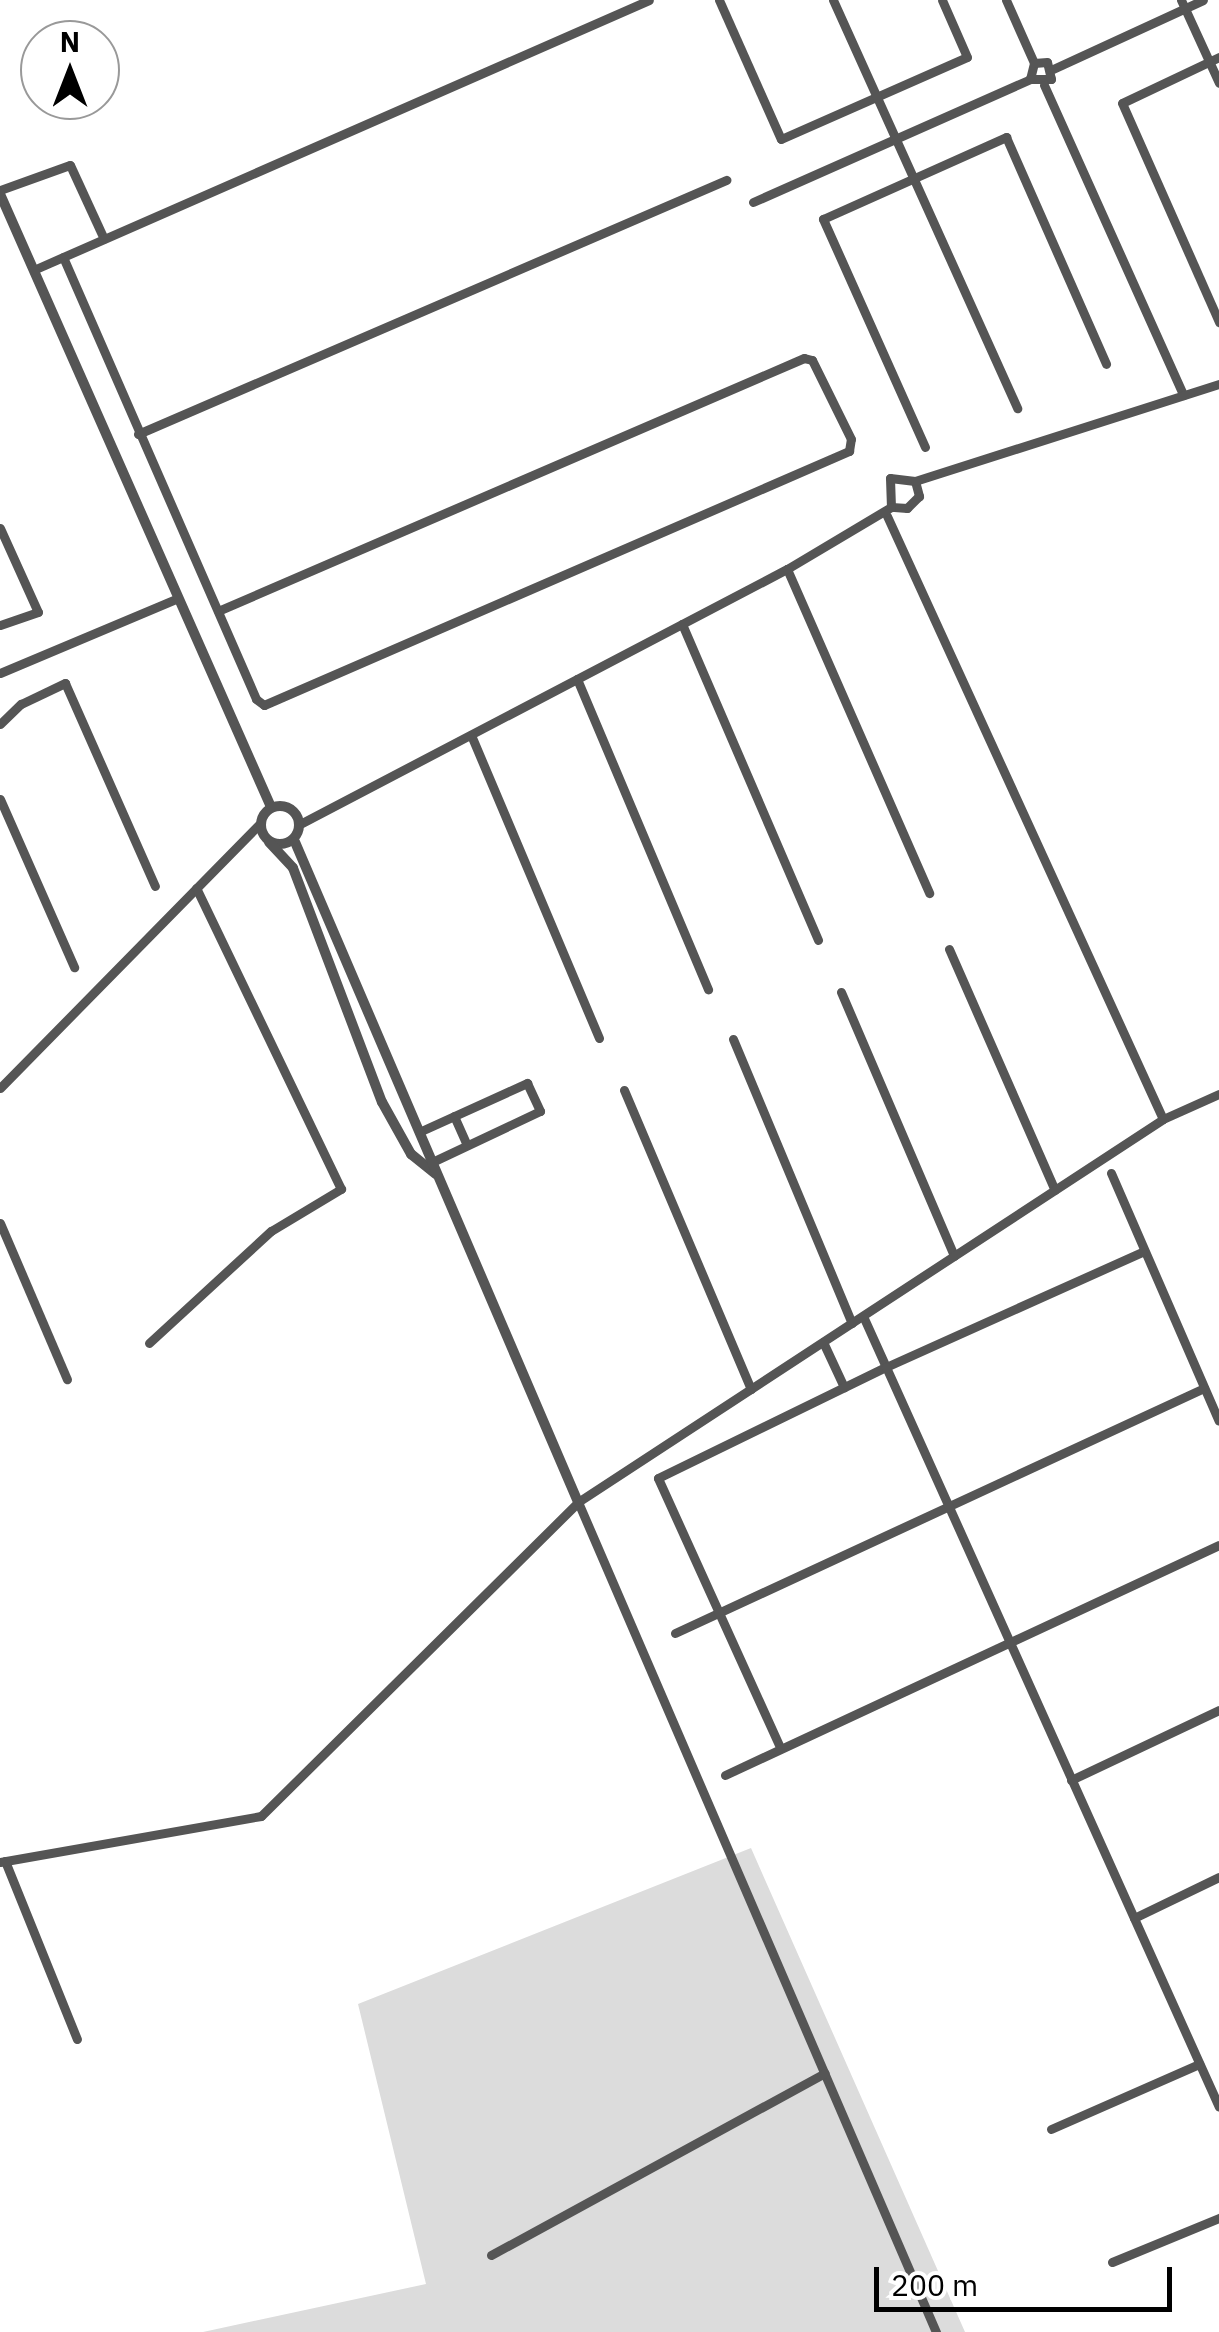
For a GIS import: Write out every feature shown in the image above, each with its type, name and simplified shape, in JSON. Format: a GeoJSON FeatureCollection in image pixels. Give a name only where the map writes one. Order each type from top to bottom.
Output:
{"type":"FeatureCollection","features":[{"type":"Feature","properties":{"kind":"street"},"geometry":{"type":"LineString","coordinates":[[38,268],[649,0]]}},
{"type":"Feature","properties":{"kind":"street"},"geometry":{"type":"LineString","coordinates":[[719,0],[781,139],[968,57],[942,0]]}},
{"type":"Feature","properties":{"kind":"street"},"geometry":{"type":"LineString","coordinates":[[833,0],[1017,408]]}},
{"type":"Feature","properties":{"kind":"street"},"geometry":{"type":"LineString","coordinates":[[1006,0],[1034,64],[1030,79]]}},
{"type":"Feature","properties":{"kind":"street"},"geometry":{"type":"LineString","coordinates":[[1044,84],[1053,69],[1183,4],[1203,0]]}},
{"type":"Feature","properties":{"kind":"street"},"geometry":{"type":"LineString","coordinates":[[1183,4],[1214,59],[1219,82]]}},
{"type":"Feature","properties":{"kind":"street"},"geometry":{"type":"LineString","coordinates":[[1214,59],[1122,102],[1219,322]]}},
{"type":"Feature","properties":{"kind":"street"},"geometry":{"type":"LineString","coordinates":[[1034,64],[1053,69]]}},
{"type":"Feature","properties":{"kind":"street"},"geometry":{"type":"LineString","coordinates":[[754,202],[1030,79],[1044,84],[1184,395]]}},
{"type":"Feature","properties":{"kind":"street"},"geometry":{"type":"LineString","coordinates":[[924,446],[823,219],[1006,136],[1106,364]]}},
{"type":"Feature","properties":{"kind":"street"},"geometry":{"type":"LineString","coordinates":[[104,239],[70,165],[0,192],[38,268],[271,808]]}},
{"type":"Feature","properties":{"kind":"street"},"geometry":{"type":"LineString","coordinates":[[138,434],[726,180]]}},
{"type":"Feature","properties":{"kind":"street"},"geometry":{"type":"LineString","coordinates":[[63,257],[138,434],[218,611],[264,705],[850,450],[851,438],[812,360],[804,358],[218,611]]}},
{"type":"Feature","properties":{"kind":"street"},"geometry":{"type":"LineString","coordinates":[[1163,1119],[889,511],[890,478],[915,482],[1219,384]]}},
{"type":"Feature","properties":{"kind":"street"},"geometry":{"type":"LineString","coordinates":[[915,482],[919,496],[908,508],[889,511],[788,570],[300,824],[295,842],[936,2332]]}},
{"type":"Feature","properties":{"kind":"street"},"geometry":{"type":"LineString","coordinates":[[0,528],[38,612],[0,626]]}},
{"type":"Feature","properties":{"kind":"street"},"geometry":{"type":"LineString","coordinates":[[788,570],[928,893]]}},
{"type":"Feature","properties":{"kind":"street"},"geometry":{"type":"LineString","coordinates":[[0,674],[178,598]]}},
{"type":"Feature","properties":{"kind":"street"},"geometry":{"type":"LineString","coordinates":[[682,624],[818,940]]}},
{"type":"Feature","properties":{"kind":"street"},"geometry":{"type":"LineString","coordinates":[[577,680],[708,990]]}},
{"type":"Feature","properties":{"kind":"street"},"geometry":{"type":"LineString","coordinates":[[0,724],[65,684],[155,886]]}},
{"type":"Feature","properties":{"kind":"street"},"geometry":{"type":"LineString","coordinates":[[471,735],[599,1038]]}},
{"type":"Feature","properties":{"kind":"street"},"geometry":{"type":"LineString","coordinates":[[0,799],[74,967]]}},
{"type":"Feature","properties":{"kind":"street"},"geometry":{"type":"LineString","coordinates":[[271,808],[286,807],[300,824]]}},
{"type":"Feature","properties":{"kind":"street"},"geometry":{"type":"LineString","coordinates":[[0,1088],[260,824],[271,808]]}},
{"type":"Feature","properties":{"kind":"street"},"geometry":{"type":"LineString","coordinates":[[260,824],[269,842],[293,868],[382,1102],[411,1154],[437,1174]]}},
{"type":"Feature","properties":{"kind":"street"},"geometry":{"type":"LineString","coordinates":[[269,842],[295,842]]}},
{"type":"Feature","properties":{"kind":"street"},"geometry":{"type":"LineString","coordinates":[[149,1344],[271,1230],[341,1189],[196,888]]}},
{"type":"Feature","properties":{"kind":"street"},"geometry":{"type":"LineString","coordinates":[[949,949],[1055,1190]]}},
{"type":"Feature","properties":{"kind":"street"},"geometry":{"type":"LineString","coordinates":[[841,992],[954,1256]]}},
{"type":"Feature","properties":{"kind":"street"},"geometry":{"type":"LineString","coordinates":[[733,1039],[852,1323]]}},
{"type":"Feature","properties":{"kind":"street"},"geometry":{"type":"LineString","coordinates":[[419,1132],[527,1083],[540,1111],[432,1162]]}},
{"type":"Feature","properties":{"kind":"street"},"geometry":{"type":"LineString","coordinates":[[624,1090],[750,1389]]}},
{"type":"Feature","properties":{"kind":"street"},"geometry":{"type":"LineString","coordinates":[[77,2038],[2,1861],[261,1816],[578,1502],[1163,1119],[1219,1094]]}},
{"type":"Feature","properties":{"kind":"street"},"geometry":{"type":"LineString","coordinates":[[454,1116],[468,1145]]}},
{"type":"Feature","properties":{"kind":"street"},"geometry":{"type":"LineString","coordinates":[[1111,1173],[1142,1252],[1219,1420]]}},
{"type":"Feature","properties":{"kind":"street"},"geometry":{"type":"LineString","coordinates":[[0,1223],[67,1379]]}},
{"type":"Feature","properties":{"kind":"street"},"geometry":{"type":"LineString","coordinates":[[778,1745],[658,1478],[886,1367],[1142,1252]]}},
{"type":"Feature","properties":{"kind":"street"},"geometry":{"type":"LineString","coordinates":[[862,1316],[1219,2107]]}},
{"type":"Feature","properties":{"kind":"street"},"geometry":{"type":"LineString","coordinates":[[823,1342],[844,1387]]}},
{"type":"Feature","properties":{"kind":"street"},"geometry":{"type":"LineString","coordinates":[[675,1632],[1204,1388]]}},
{"type":"Feature","properties":{"kind":"street"},"geometry":{"type":"LineString","coordinates":[[725,1775],[778,1745],[1219,1545]]}},
{"type":"Feature","properties":{"kind":"street"},"geometry":{"type":"LineString","coordinates":[[1071,1780],[1219,1710]]}},
{"type":"Feature","properties":{"kind":"street"},"geometry":{"type":"LineString","coordinates":[[1134,1918],[1219,1878]]}},
{"type":"Feature","properties":{"kind":"street"},"geometry":{"type":"LineString","coordinates":[[1051,2130],[1200,2064]]}},
{"type":"Feature","properties":{"kind":"street"},"geometry":{"type":"LineString","coordinates":[[491,2254],[825,2073]]}},
{"type":"Feature","properties":{"kind":"street"},"geometry":{"type":"LineString","coordinates":[[1112,2262],[1219,2218]]}},
{"type":"Feature","properties":{"kind":"shaded area"},"geometry":{"type":"Polygon","coordinates":[[[751,1848],[965,2332],[203,2332],[426,2284],[358,2004],[751,1848]]]}}]}
